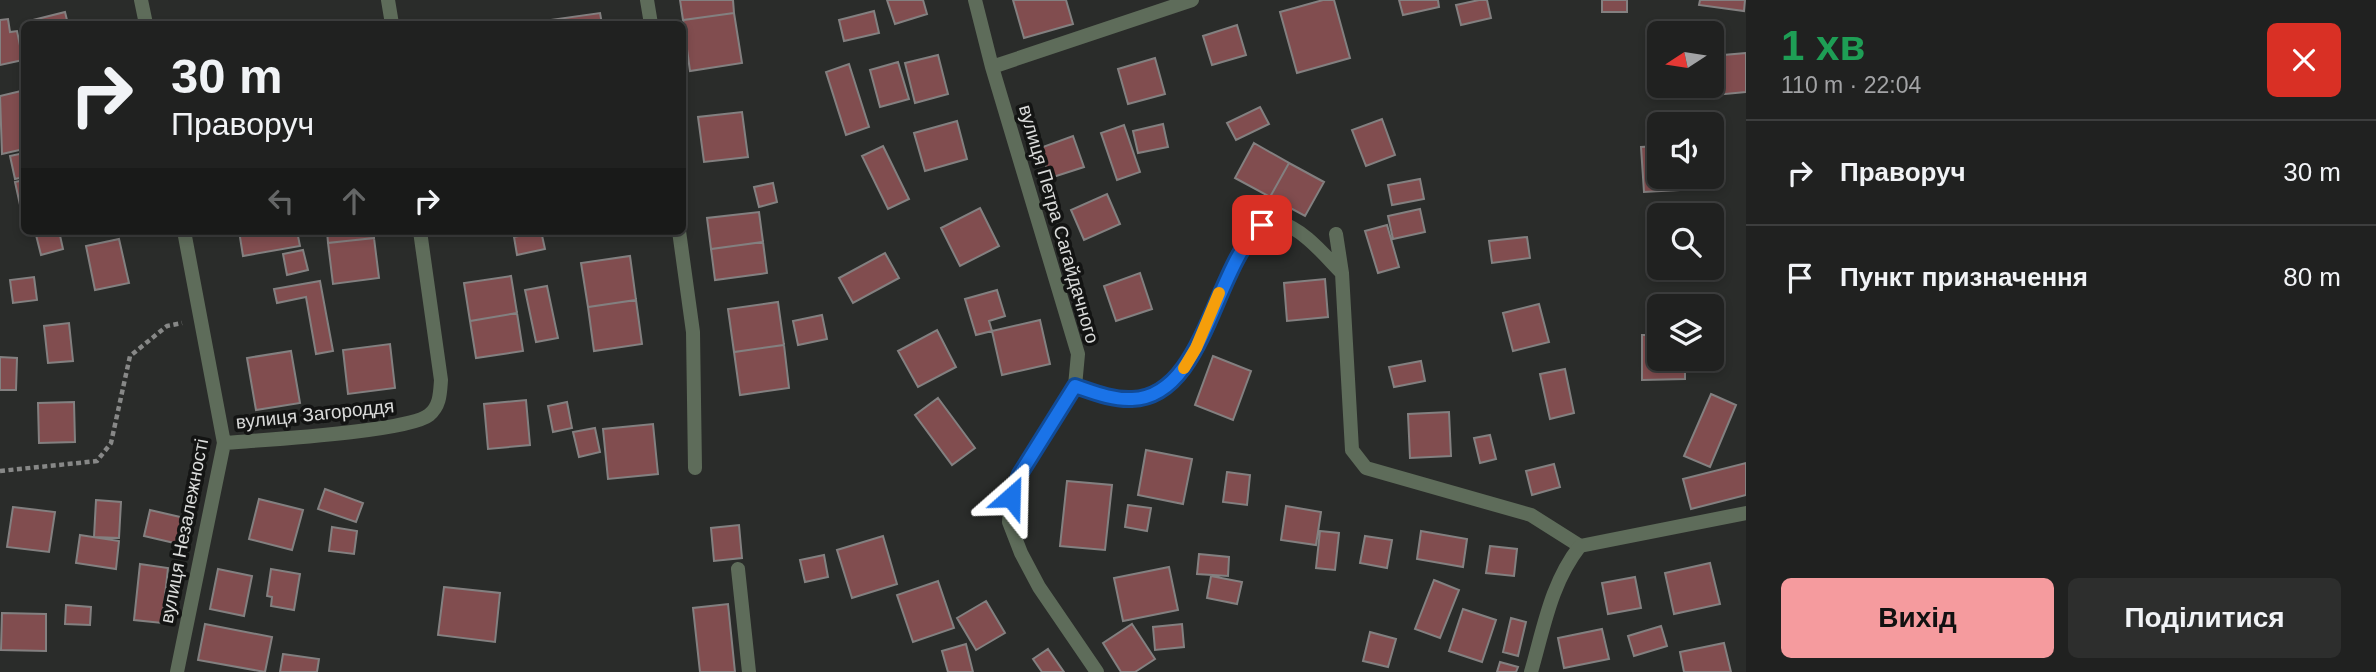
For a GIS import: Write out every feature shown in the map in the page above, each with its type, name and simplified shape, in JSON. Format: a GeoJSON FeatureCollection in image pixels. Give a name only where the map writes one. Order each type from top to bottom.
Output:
{"type":"FeatureCollection","features":[{"type":"Feature","properties":{"kind":"street"},"geometry":{"type":"LineString","coordinates":[[141,0],[145,21]]}},
{"type":"Feature","properties":{"kind":"street"},"geometry":{"type":"LineString","coordinates":[[388,0],[391,21]]}},
{"type":"Feature","properties":{"kind":"street"},"geometry":{"type":"LineString","coordinates":[[647,0],[650,21]]}},
{"type":"Feature","properties":{"kind":"street","name":"вулиця Петра Сагайдачного"},"geometry":{"type":"LineString","coordinates":[[975,0],[992,66],[1076,341],[1075,386]]}},
{"type":"Feature","properties":{"kind":"street"},"geometry":{"type":"LineString","coordinates":[[992,66],[1192,0]]}},
{"type":"Feature","properties":{"kind":"street"},"geometry":{"type":"LineString","coordinates":[[1097,672],[1039,587],[1021,553],[1009,522],[1011,497],[1020,474],[1075,386],[1103,395],[1136,399],[1152,395],[1167,386],[1182,371],[1196,348],[1236,256],[1248,237],[1262,225],[1278,223],[1296,230],[1342,273]]}},
{"type":"Feature","properties":{"kind":"street"},"geometry":{"type":"LineString","coordinates":[[1336,234],[1342,273],[1352,450],[1356,459],[1366,468],[1531,515],[1580,546]]}},
{"type":"Feature","properties":{"kind":"street","name":"вулиця Незалежності"},"geometry":{"type":"LineString","coordinates":[[177,672],[224,443],[185,235]]}},
{"type":"Feature","properties":{"kind":"street","name":"вулиця Загороддя"},"geometry":{"type":"LineString","coordinates":[[224,443],[384,427],[419,421],[430,414],[439,403],[441,380],[421,235]]}},
{"type":"Feature","properties":{"kind":"street"},"geometry":{"type":"LineString","coordinates":[[680,235],[693,332],[695,468]]}},
{"type":"Feature","properties":{"kind":"street"},"geometry":{"type":"LineString","coordinates":[[1531,672],[1554,587],[1564,566],[1580,546],[1746,513]]}},
{"type":"Feature","properties":{"kind":"street"},"geometry":{"type":"LineString","coordinates":[[738,569],[749,672]]}},
{"type":"Feature","properties":{"kind":"path"},"geometry":{"type":"LineString","coordinates":[[0,471],[97,461],[111,443],[130,356],[167,326],[200,319]]}},
{"type":"Feature","properties":{"kind":"building"},"geometry":{"type":"Polygon","coordinates":[[[680,0],[733,0],[734,13],[683,20],[680,0]]]}},
{"type":"Feature","properties":{"kind":"building"},"geometry":{"type":"Polygon","coordinates":[[[887,0],[923,0],[927,14],[895,24],[887,0]]]}},
{"type":"Feature","properties":{"kind":"building"},"geometry":{"type":"Polygon","coordinates":[[[1013,0],[1066,0],[1073,24],[1024,38],[1013,0]]]}},
{"type":"Feature","properties":{"kind":"building"},"geometry":{"type":"Polygon","coordinates":[[[1323,0],[1334,0],[1350,58],[1297,73],[1280,12],[1323,0]]]}},
{"type":"Feature","properties":{"kind":"building"},"geometry":{"type":"Polygon","coordinates":[[[1399,0],[1438,0],[1439,7],[1403,15],[1399,0]]]}},
{"type":"Feature","properties":{"kind":"building"},"geometry":{"type":"Polygon","coordinates":[[[1487,0],[1491,18],[1461,25],[1456,5],[1487,0]]]}},
{"type":"Feature","properties":{"kind":"building"},"geometry":{"type":"Polygon","coordinates":[[[1602,0],[1627,0],[1627,12],[1602,12],[1602,0]]]}},
{"type":"Feature","properties":{"kind":"building"},"geometry":{"type":"Polygon","coordinates":[[[1700,0],[1745,0],[1744,11],[1699,5],[1700,0]]]}},
{"type":"Feature","properties":{"kind":"building"},"geometry":{"type":"Polygon","coordinates":[[[874,11],[879,33],[844,41],[839,20],[874,11]]]}},
{"type":"Feature","properties":{"kind":"building"},"geometry":{"type":"Polygon","coordinates":[[[65,12],[67,21],[33,21],[65,12]]]}},
{"type":"Feature","properties":{"kind":"building"},"geometry":{"type":"Polygon","coordinates":[[[600,13],[601,21],[550,21],[600,13]]]}},
{"type":"Feature","properties":{"kind":"building"},"geometry":{"type":"Polygon","coordinates":[[[734,13],[742,63],[690,71],[686,21],[683,20],[734,13]]]}},
{"type":"Feature","properties":{"kind":"building"},"geometry":{"type":"Polygon","coordinates":[[[8,19],[10,32],[17,31],[21,60],[0,65],[0,20],[8,19]]]}},
{"type":"Feature","properties":{"kind":"building"},"geometry":{"type":"Polygon","coordinates":[[[1237,25],[1246,55],[1212,65],[1203,36],[1237,25]]]}},
{"type":"Feature","properties":{"kind":"building"},"geometry":{"type":"Polygon","coordinates":[[[1746,53],[1746,92],[1724,94],[1724,55],[1746,53]]]}},
{"type":"Feature","properties":{"kind":"building"},"geometry":{"type":"Polygon","coordinates":[[[938,55],[948,94],[915,103],[905,63],[938,55]]]}},
{"type":"Feature","properties":{"kind":"building"},"geometry":{"type":"Polygon","coordinates":[[[1155,58],[1165,94],[1128,104],[1118,69],[1155,58]]]}},
{"type":"Feature","properties":{"kind":"building"},"geometry":{"type":"Polygon","coordinates":[[[898,62],[909,99],[880,107],[870,70],[898,62]]]}},
{"type":"Feature","properties":{"kind":"building"},"geometry":{"type":"Polygon","coordinates":[[[849,64],[869,127],[846,135],[826,72],[849,64]]]}},
{"type":"Feature","properties":{"kind":"building"},"geometry":{"type":"Polygon","coordinates":[[[21,91],[21,150],[2,154],[0,96],[21,91]]]}},
{"type":"Feature","properties":{"kind":"building"},"geometry":{"type":"Polygon","coordinates":[[[1260,107],[1269,124],[1236,140],[1227,123],[1260,107]]]}},
{"type":"Feature","properties":{"kind":"building"},"geometry":{"type":"Polygon","coordinates":[[[742,112],[748,157],[704,162],[698,117],[742,112]]]}},
{"type":"Feature","properties":{"kind":"building"},"geometry":{"type":"Polygon","coordinates":[[[1382,119],[1395,155],[1366,166],[1352,130],[1382,119]]]}},
{"type":"Feature","properties":{"kind":"building"},"geometry":{"type":"Polygon","coordinates":[[[957,121],[967,159],[925,171],[914,133],[957,121]]]}},
{"type":"Feature","properties":{"kind":"building"},"geometry":{"type":"Polygon","coordinates":[[[1163,124],[1168,147],[1138,153],[1133,131],[1163,124]]]}},
{"type":"Feature","properties":{"kind":"building"},"geometry":{"type":"Polygon","coordinates":[[[1124,125],[1140,172],[1117,180],[1101,133],[1124,125]]]}},
{"type":"Feature","properties":{"kind":"building"},"geometry":{"type":"Polygon","coordinates":[[[1073,136],[1084,167],[1050,178],[1040,148],[1073,136]]]}},
{"type":"Feature","properties":{"kind":"building"},"geometry":{"type":"Polygon","coordinates":[[[1254,143],[1289,163],[1270,197],[1235,178],[1254,143]]]}},
{"type":"Feature","properties":{"kind":"building"},"geometry":{"type":"Polygon","coordinates":[[[883,146],[909,199],[888,209],[862,156],[883,146]]]}},
{"type":"Feature","properties":{"kind":"building"},"geometry":{"type":"Polygon","coordinates":[[[1641,147],[1647,147],[1647,189],[1679,190],[1644,192],[1641,147]]]}},
{"type":"Feature","properties":{"kind":"building"},"geometry":{"type":"Polygon","coordinates":[[[21,154],[21,178],[15,179],[10,156],[21,154]]]}},
{"type":"Feature","properties":{"kind":"building"},"geometry":{"type":"Polygon","coordinates":[[[1289,163],[1324,182],[1305,216],[1270,197],[1289,163]]]}},
{"type":"Feature","properties":{"kind":"building"},"geometry":{"type":"Polygon","coordinates":[[[1420,179],[1424,199],[1392,205],[1388,185],[1420,179]]]}},
{"type":"Feature","properties":{"kind":"building"},"geometry":{"type":"Polygon","coordinates":[[[21,181],[21,209],[15,182],[21,181]]]}},
{"type":"Feature","properties":{"kind":"building"},"geometry":{"type":"Polygon","coordinates":[[[773,183],[777,202],[759,207],[754,187],[773,183]]]}},
{"type":"Feature","properties":{"kind":"building"},"geometry":{"type":"Polygon","coordinates":[[[1107,194],[1120,224],[1084,240],[1071,210],[1107,194]]]}},
{"type":"Feature","properties":{"kind":"building"},"geometry":{"type":"Polygon","coordinates":[[[980,208],[999,246],[960,266],[941,228],[980,208]]]}},
{"type":"Feature","properties":{"kind":"building"},"geometry":{"type":"Polygon","coordinates":[[[1420,209],[1425,232],[1393,239],[1388,216],[1420,209]]]}},
{"type":"Feature","properties":{"kind":"building"},"geometry":{"type":"Polygon","coordinates":[[[759,212],[763,242],[711,249],[707,218],[759,212]]]}},
{"type":"Feature","properties":{"kind":"building"},"geometry":{"type":"Polygon","coordinates":[[[1387,225],[1399,267],[1378,273],[1365,231],[1387,225]]]}},
{"type":"Feature","properties":{"kind":"building"},"geometry":{"type":"Polygon","coordinates":[[[36,235],[60,235],[63,249],[41,255],[36,235]]]}},
{"type":"Feature","properties":{"kind":"building"},"geometry":{"type":"Polygon","coordinates":[[[240,235],[298,235],[300,246],[243,256],[240,235]]]}},
{"type":"Feature","properties":{"kind":"building"},"geometry":{"type":"Polygon","coordinates":[[[327,235],[374,235],[374,238],[328,243],[327,235]]]}},
{"type":"Feature","properties":{"kind":"building"},"geometry":{"type":"Polygon","coordinates":[[[542,235],[545,249],[517,255],[514,237],[542,235]]]}},
{"type":"Feature","properties":{"kind":"building"},"geometry":{"type":"Polygon","coordinates":[[[1527,237],[1530,258],[1492,263],[1489,241],[1527,237]]]}},
{"type":"Feature","properties":{"kind":"building"},"geometry":{"type":"Polygon","coordinates":[[[374,238],[379,278],[333,284],[328,243],[374,238]]]}},
{"type":"Feature","properties":{"kind":"building"},"geometry":{"type":"Polygon","coordinates":[[[119,239],[129,283],[95,290],[86,246],[119,239]]]}},
{"type":"Feature","properties":{"kind":"building"},"geometry":{"type":"Polygon","coordinates":[[[763,242],[767,273],[715,280],[711,249],[763,242]]]}},
{"type":"Feature","properties":{"kind":"building"},"geometry":{"type":"Polygon","coordinates":[[[303,250],[308,270],[287,275],[283,254],[303,250]]]}},
{"type":"Feature","properties":{"kind":"building"},"geometry":{"type":"Polygon","coordinates":[[[885,253],[899,278],[853,303],[839,278],[885,253]]]}},
{"type":"Feature","properties":{"kind":"building"},"geometry":{"type":"Polygon","coordinates":[[[630,256],[636,300],[588,307],[581,263],[630,256]]]}},
{"type":"Feature","properties":{"kind":"building"},"geometry":{"type":"Polygon","coordinates":[[[1140,273],[1152,309],[1116,321],[1104,286],[1140,273]]]}},
{"type":"Feature","properties":{"kind":"building"},"geometry":{"type":"Polygon","coordinates":[[[511,276],[517,313],[470,321],[464,283],[511,276]]]}},
{"type":"Feature","properties":{"kind":"building"},"geometry":{"type":"Polygon","coordinates":[[[34,277],[37,300],[13,303],[10,280],[34,277]]]}},
{"type":"Feature","properties":{"kind":"building"},"geometry":{"type":"Polygon","coordinates":[[[1325,279],[1328,317],[1287,321],[1284,283],[1325,279]]]}},
{"type":"Feature","properties":{"kind":"building"},"geometry":{"type":"Polygon","coordinates":[[[320,281],[333,351],[316,354],[306,297],[277,303],[274,289],[320,281]]]}},
{"type":"Feature","properties":{"kind":"building"},"geometry":{"type":"Polygon","coordinates":[[[547,286],[558,338],[536,342],[525,290],[547,286]]]}},
{"type":"Feature","properties":{"kind":"building"},"geometry":{"type":"Polygon","coordinates":[[[997,290],[1005,316],[989,321],[992,331],[976,335],[965,299],[997,290]]]}},
{"type":"Feature","properties":{"kind":"building"},"geometry":{"type":"Polygon","coordinates":[[[636,300],[642,344],[594,351],[588,307],[636,300]]]}},
{"type":"Feature","properties":{"kind":"building"},"geometry":{"type":"Polygon","coordinates":[[[778,302],[784,345],[734,352],[728,309],[778,302]]]}},
{"type":"Feature","properties":{"kind":"building"},"geometry":{"type":"Polygon","coordinates":[[[1539,304],[1549,342],[1513,351],[1503,313],[1539,304]]]}},
{"type":"Feature","properties":{"kind":"building"},"geometry":{"type":"Polygon","coordinates":[[[517,313],[523,351],[476,358],[470,321],[517,313]]]}},
{"type":"Feature","properties":{"kind":"building"},"geometry":{"type":"Polygon","coordinates":[[[822,315],[827,339],[798,345],[793,321],[822,315]]]}},
{"type":"Feature","properties":{"kind":"building"},"geometry":{"type":"Polygon","coordinates":[[[1040,320],[1050,364],[1002,375],[992,331],[1040,320]]]}},
{"type":"Feature","properties":{"kind":"building"},"geometry":{"type":"Polygon","coordinates":[[[69,323],[73,361],[48,363],[44,326],[69,323]]]}},
{"type":"Feature","properties":{"kind":"building"},"geometry":{"type":"Polygon","coordinates":[[[937,330],[956,367],[918,387],[898,351],[937,330]]]}},
{"type":"Feature","properties":{"kind":"building"},"geometry":{"type":"Polygon","coordinates":[[[1642,335],[1647,335],[1647,371],[1685,371],[1685,379],[1642,380],[1642,335]]]}},
{"type":"Feature","properties":{"kind":"building"},"geometry":{"type":"Polygon","coordinates":[[[390,344],[395,388],[348,394],[343,350],[390,344]]]}},
{"type":"Feature","properties":{"kind":"building"},"geometry":{"type":"Polygon","coordinates":[[[784,345],[789,388],[740,395],[734,352],[784,345]]]}},
{"type":"Feature","properties":{"kind":"building"},"geometry":{"type":"Polygon","coordinates":[[[291,351],[300,403],[256,410],[247,358],[291,351]]]}},
{"type":"Feature","properties":{"kind":"building"},"geometry":{"type":"Polygon","coordinates":[[[1213,356],[1251,371],[1233,420],[1195,405],[1213,356]]]}},
{"type":"Feature","properties":{"kind":"building"},"geometry":{"type":"Polygon","coordinates":[[[0,357],[17,358],[16,390],[0,390],[0,357]]]}},
{"type":"Feature","properties":{"kind":"building"},"geometry":{"type":"Polygon","coordinates":[[[1421,361],[1425,381],[1394,387],[1389,367],[1421,361]]]}},
{"type":"Feature","properties":{"kind":"building"},"geometry":{"type":"Polygon","coordinates":[[[1565,369],[1574,413],[1550,419],[1540,374],[1565,369]]]}},
{"type":"Feature","properties":{"kind":"building"},"geometry":{"type":"Polygon","coordinates":[[[1711,394],[1736,405],[1710,467],[1684,456],[1711,394]]]}},
{"type":"Feature","properties":{"kind":"building"},"geometry":{"type":"Polygon","coordinates":[[[938,398],[975,448],[952,465],[915,415],[938,398]]]}},
{"type":"Feature","properties":{"kind":"building"},"geometry":{"type":"Polygon","coordinates":[[[526,400],[530,445],[488,449],[484,404],[526,400]]]}},
{"type":"Feature","properties":{"kind":"building"},"geometry":{"type":"Polygon","coordinates":[[[74,402],[75,442],[39,443],[38,403],[74,402]]]}},
{"type":"Feature","properties":{"kind":"building"},"geometry":{"type":"Polygon","coordinates":[[[567,402],[572,428],[553,432],[548,406],[567,402]]]}},
{"type":"Feature","properties":{"kind":"building"},"geometry":{"type":"Polygon","coordinates":[[[1449,412],[1451,456],[1410,458],[1408,414],[1449,412]]]}},
{"type":"Feature","properties":{"kind":"building"},"geometry":{"type":"Polygon","coordinates":[[[653,424],[658,474],[608,479],[603,429],[653,424]]]}},
{"type":"Feature","properties":{"kind":"building"},"geometry":{"type":"Polygon","coordinates":[[[595,428],[600,452],[579,457],[573,432],[595,428]]]}},
{"type":"Feature","properties":{"kind":"building"},"geometry":{"type":"Polygon","coordinates":[[[1490,435],[1496,459],[1480,463],[1474,438],[1490,435]]]}},
{"type":"Feature","properties":{"kind":"building"},"geometry":{"type":"Polygon","coordinates":[[[1146,450],[1192,459],[1183,504],[1138,495],[1146,450]]]}},
{"type":"Feature","properties":{"kind":"building"},"geometry":{"type":"Polygon","coordinates":[[[1746,463],[1746,495],[1691,509],[1683,479],[1746,463]]]}},
{"type":"Feature","properties":{"kind":"building"},"geometry":{"type":"Polygon","coordinates":[[[1554,464],[1560,487],[1532,495],[1526,471],[1554,464]]]}},
{"type":"Feature","properties":{"kind":"building"},"geometry":{"type":"Polygon","coordinates":[[[1227,472],[1250,475],[1247,505],[1223,502],[1227,472]]]}},
{"type":"Feature","properties":{"kind":"building"},"geometry":{"type":"Polygon","coordinates":[[[1067,481],[1112,485],[1105,550],[1060,546],[1067,481]]]}},
{"type":"Feature","properties":{"kind":"building"},"geometry":{"type":"Polygon","coordinates":[[[325,489],[363,503],[356,522],[318,509],[325,489]]]}},
{"type":"Feature","properties":{"kind":"building"},"geometry":{"type":"Polygon","coordinates":[[[259,499],[303,510],[292,550],[249,539],[259,499]]]}},
{"type":"Feature","properties":{"kind":"building"},"geometry":{"type":"Polygon","coordinates":[[[96,500],[121,502],[119,538],[94,537],[96,500]]]}},
{"type":"Feature","properties":{"kind":"building"},"geometry":{"type":"Polygon","coordinates":[[[1128,505],[1151,508],[1147,531],[1125,527],[1128,505]]]}},
{"type":"Feature","properties":{"kind":"building"},"geometry":{"type":"Polygon","coordinates":[[[1286,506],[1321,512],[1316,545],[1281,540],[1286,506]]]}},
{"type":"Feature","properties":{"kind":"building"},"geometry":{"type":"Polygon","coordinates":[[[13,507],[55,512],[49,552],[7,547],[13,507]]]}},
{"type":"Feature","properties":{"kind":"building"},"geometry":{"type":"Polygon","coordinates":[[[150,510],[189,519],[183,545],[144,536],[150,510]]]}},
{"type":"Feature","properties":{"kind":"building"},"geometry":{"type":"Polygon","coordinates":[[[739,525],[742,558],[714,561],[711,528],[739,525]]]}},
{"type":"Feature","properties":{"kind":"building"},"geometry":{"type":"Polygon","coordinates":[[[332,527],[357,531],[354,554],[329,551],[332,527]]]}},
{"type":"Feature","properties":{"kind":"building"},"geometry":{"type":"Polygon","coordinates":[[[1320,531],[1339,533],[1335,570],[1316,568],[1320,531]]]}},
{"type":"Feature","properties":{"kind":"building"},"geometry":{"type":"Polygon","coordinates":[[[1421,531],[1467,539],[1463,567],[1417,559],[1421,531]]]}},
{"type":"Feature","properties":{"kind":"building"},"geometry":{"type":"Polygon","coordinates":[[[80,535],[119,541],[116,569],[76,563],[80,535]]]}},
{"type":"Feature","properties":{"kind":"building"},"geometry":{"type":"Polygon","coordinates":[[[883,536],[897,584],[852,598],[837,550],[883,536]]]}},
{"type":"Feature","properties":{"kind":"building"},"geometry":{"type":"Polygon","coordinates":[[[1365,536],[1392,540],[1387,568],[1360,563],[1365,536]]]}},
{"type":"Feature","properties":{"kind":"building"},"geometry":{"type":"Polygon","coordinates":[[[1490,546],[1517,549],[1514,576],[1486,573],[1490,546]]]}},
{"type":"Feature","properties":{"kind":"building"},"geometry":{"type":"Polygon","coordinates":[[[1199,554],[1229,557],[1228,576],[1197,574],[1199,554]]]}},
{"type":"Feature","properties":{"kind":"building"},"geometry":{"type":"Polygon","coordinates":[[[824,555],[828,577],[805,582],[800,560],[824,555]]]}},
{"type":"Feature","properties":{"kind":"building"},"geometry":{"type":"Polygon","coordinates":[[[1710,563],[1720,604],[1674,614],[1665,573],[1710,563]]]}},
{"type":"Feature","properties":{"kind":"building"},"geometry":{"type":"Polygon","coordinates":[[[140,564],[168,568],[162,623],[134,620],[140,564]]]}},
{"type":"Feature","properties":{"kind":"building"},"geometry":{"type":"Polygon","coordinates":[[[1169,567],[1178,610],[1123,621],[1114,578],[1169,567]]]}},
{"type":"Feature","properties":{"kind":"building"},"geometry":{"type":"Polygon","coordinates":[[[218,569],[252,576],[244,616],[210,609],[218,569]]]}},
{"type":"Feature","properties":{"kind":"building"},"geometry":{"type":"Polygon","coordinates":[[[271,569],[300,574],[294,610],[271,606],[272,597],[267,596],[271,569]]]}},
{"type":"Feature","properties":{"kind":"building"},"geometry":{"type":"Polygon","coordinates":[[[1211,576],[1242,582],[1237,604],[1207,598],[1211,576]]]}},
{"type":"Feature","properties":{"kind":"building"},"geometry":{"type":"Polygon","coordinates":[[[1635,577],[1641,608],[1608,614],[1602,583],[1635,577]]]}},
{"type":"Feature","properties":{"kind":"building"},"geometry":{"type":"Polygon","coordinates":[[[1434,580],[1459,590],[1440,638],[1415,629],[1434,580]]]}},
{"type":"Feature","properties":{"kind":"building"},"geometry":{"type":"Polygon","coordinates":[[[938,581],[954,628],[913,642],[897,595],[938,581]]]}},
{"type":"Feature","properties":{"kind":"building"},"geometry":{"type":"Polygon","coordinates":[[[444,587],[500,593],[495,642],[438,635],[444,587]]]}},
{"type":"Feature","properties":{"kind":"building"},"geometry":{"type":"Polygon","coordinates":[[[986,601],[1005,633],[976,650],[957,618],[986,601]]]}},
{"type":"Feature","properties":{"kind":"building"},"geometry":{"type":"Polygon","coordinates":[[[728,604],[735,672],[700,672],[693,608],[728,604]]]}},
{"type":"Feature","properties":{"kind":"building"},"geometry":{"type":"Polygon","coordinates":[[[66,605],[91,607],[90,625],[65,624],[66,605]]]}},
{"type":"Feature","properties":{"kind":"building"},"geometry":{"type":"Polygon","coordinates":[[[1463,609],[1496,620],[1482,662],[1449,651],[1463,609]]]}},
{"type":"Feature","properties":{"kind":"building"},"geometry":{"type":"Polygon","coordinates":[[[2,613],[46,614],[46,651],[1,650],[2,613]]]}},
{"type":"Feature","properties":{"kind":"building"},"geometry":{"type":"Polygon","coordinates":[[[1511,618],[1526,622],[1518,656],[1503,652],[1511,618]]]}},
{"type":"Feature","properties":{"kind":"building"},"geometry":{"type":"Polygon","coordinates":[[[205,624],[272,637],[265,672],[198,660],[205,624]]]}},
{"type":"Feature","properties":{"kind":"building"},"geometry":{"type":"Polygon","coordinates":[[[1132,624],[1155,659],[1135,672],[1121,672],[1103,643],[1132,624]]]}},
{"type":"Feature","properties":{"kind":"building"},"geometry":{"type":"Polygon","coordinates":[[[1182,624],[1184,647],[1155,650],[1153,627],[1182,624]]]}},
{"type":"Feature","properties":{"kind":"building"},"geometry":{"type":"Polygon","coordinates":[[[1661,626],[1667,646],[1634,656],[1628,636],[1661,626]]]}},
{"type":"Feature","properties":{"kind":"building"},"geometry":{"type":"Polygon","coordinates":[[[1602,629],[1609,659],[1564,668],[1558,638],[1602,629]]]}},
{"type":"Feature","properties":{"kind":"building"},"geometry":{"type":"Polygon","coordinates":[[[1370,632],[1396,639],[1388,667],[1363,661],[1370,632]]]}},
{"type":"Feature","properties":{"kind":"building"},"geometry":{"type":"Polygon","coordinates":[[[1724,643],[1731,672],[1684,672],[1680,652],[1724,643]]]}},
{"type":"Feature","properties":{"kind":"building"},"geometry":{"type":"Polygon","coordinates":[[[966,644],[973,672],[948,672],[942,651],[966,644]]]}},
{"type":"Feature","properties":{"kind":"building"},"geometry":{"type":"Polygon","coordinates":[[[1048,649],[1064,672],[1042,672],[1033,659],[1048,649]]]}},
{"type":"Feature","properties":{"kind":"building"},"geometry":{"type":"Polygon","coordinates":[[[283,654],[319,659],[317,672],[280,672],[283,654]]]}},
{"type":"Feature","properties":{"kind":"building"},"geometry":{"type":"Polygon","coordinates":[[[1500,662],[1518,667],[1516,672],[1497,672],[1500,662]]]}},
{"type":"Feature","properties":{"kind":"slow traffic"},"geometry":{"type":"LineString","coordinates":[[1184,368],[1196,348],[1219,293]]}},
{"type":"Feature","properties":{"kind":"route"},"geometry":{"type":"LineString","coordinates":[[1011,497],[1020,474],[1075,386],[1119,399],[1136,399],[1152,395],[1167,386],[1182,371],[1196,348],[1236,256],[1248,237],[1262,225]]}}]}
